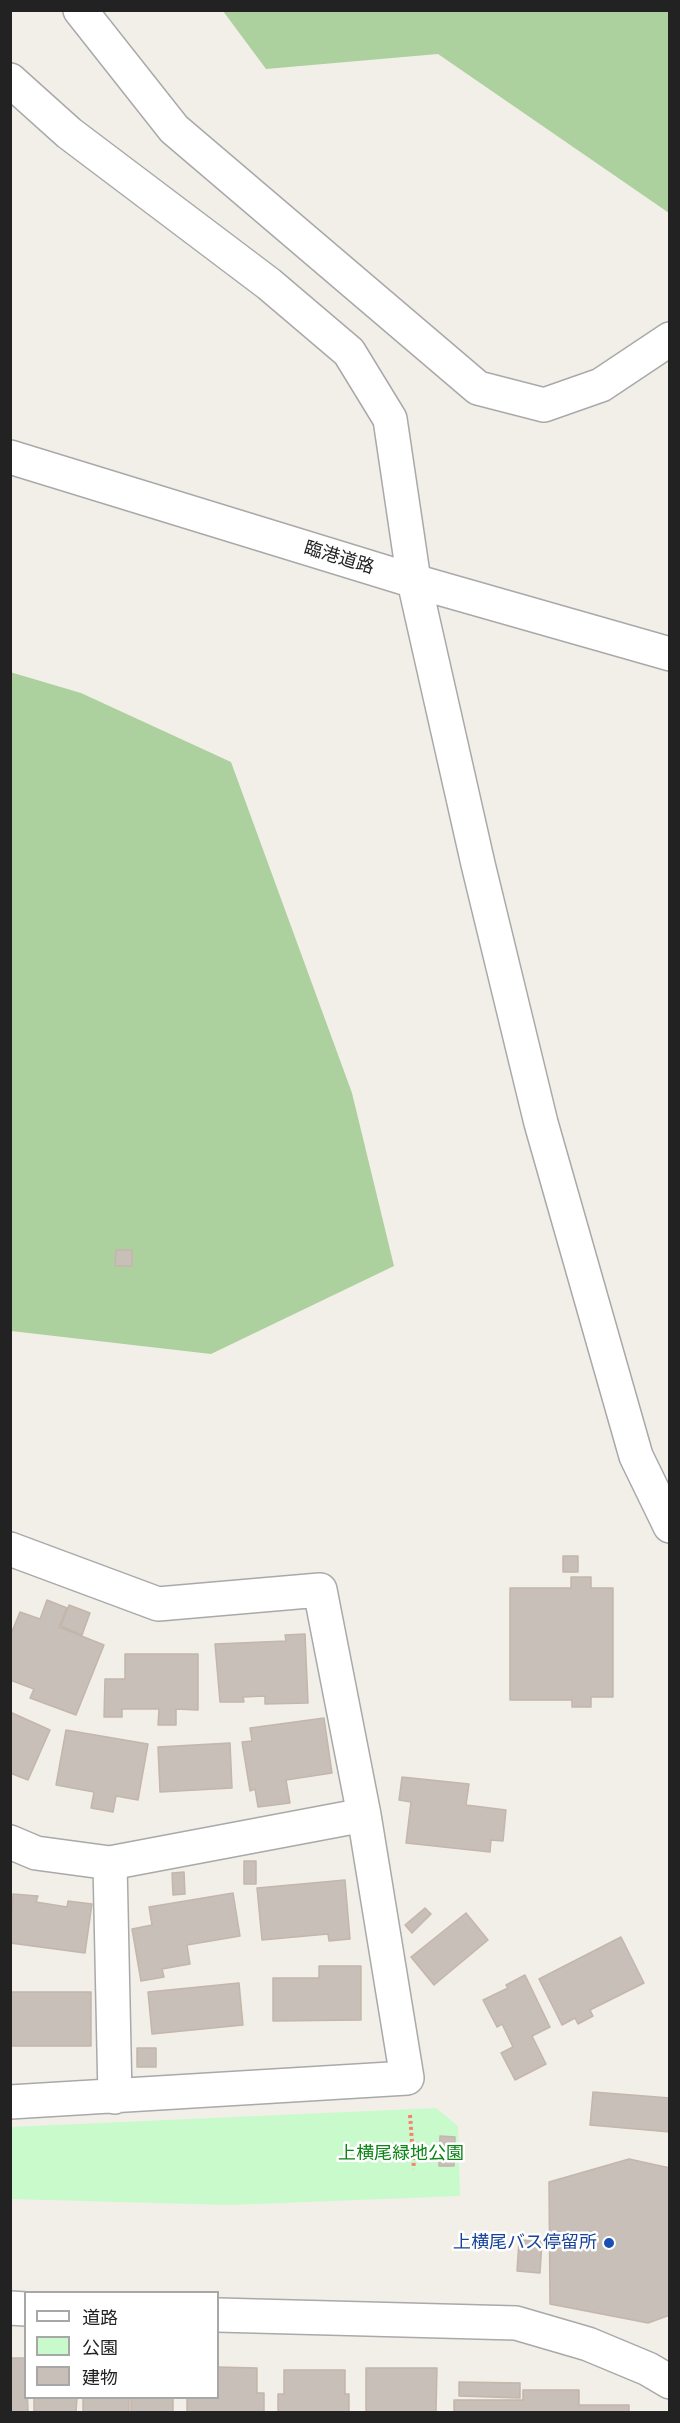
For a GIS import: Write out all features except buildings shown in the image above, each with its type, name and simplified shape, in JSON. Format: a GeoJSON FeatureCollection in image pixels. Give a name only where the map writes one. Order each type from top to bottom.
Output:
{"type":"FeatureCollection","features":[{"type":"Feature","properties":{"kind":"street"},"geometry":{"type":"LineString","coordinates":[[80,10],[174,129],[478,388],[544,405],[601,385],[669,339]]}},
{"type":"Feature","properties":{"kind":"street"},"geometry":{"type":"LineString","coordinates":[[10,80],[69,132],[269,284],[349,352],[390,419],[414,581],[475,853],[541,1123],[636,1456],[669,1526]]}},
{"type":"Feature","properties":{"kind":"street","name":"臨港道路"},"geometry":{"type":"LineString","coordinates":[[10,457],[414,581],[669,654]]}},
{"type":"Feature","properties":{"kind":"street"},"geometry":{"type":"LineString","coordinates":[[10,1549],[158,1604],[320,1590],[364,1815],[407,2078],[10,2102]]}},
{"type":"Feature","properties":{"kind":"street"},"geometry":{"type":"LineString","coordinates":[[10,1842],[36,1853],[110,1863],[364,1815]]}},
{"type":"Feature","properties":{"kind":"street"},"geometry":{"type":"LineString","coordinates":[[110,1863],[115,2097]]}},
{"type":"Feature","properties":{"kind":"street"},"geometry":{"type":"LineString","coordinates":[[219,2315],[516,2323],[588,2344],[648,2369],[669,2382]]}},
{"type":"Feature","properties":{"kind":"path"},"geometry":{"type":"LineString","coordinates":[[407,2078],[414,2169]]}},
{"type":"Feature","properties":{"kind":"green space"},"geometry":{"type":"Polygon","coordinates":[[[223,11],[669,11],[669,213],[438,54],[266,69],[223,11]]]}},
{"type":"Feature","properties":{"kind":"green space"},"geometry":{"type":"Polygon","coordinates":[[[10,672],[81,693],[231,762],[352,1093],[394,1266],[211,1354],[11,1331],[10,672]]]}},
{"type":"Feature","properties":{"kind":"green space","name":"上横尾緑地公園"},"geometry":{"type":"Polygon","coordinates":[[[436,2108],[458,2126],[460,2196],[229,2205],[11,2199],[10,2127],[436,2108]]]}},
{"type":"Feature","properties":{"kind":"place","name":"上横尾バス停留所"},"geometry":{"type":"Point","coordinates":[609,2243]}}]}
